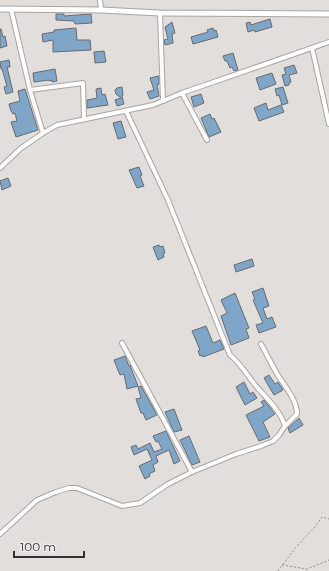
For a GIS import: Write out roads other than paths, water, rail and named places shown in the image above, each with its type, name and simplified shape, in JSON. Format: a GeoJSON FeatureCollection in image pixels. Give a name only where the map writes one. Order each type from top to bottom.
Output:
{"type":"FeatureCollection","features":[{"type":"Feature","properties":{"kind":"street"},"geometry":{"type":"LineString","coordinates":[[100,0],[101,10]]}},
{"type":"Feature","properties":{"kind":"street"},"geometry":{"type":"LineString","coordinates":[[0,9],[101,10],[160,14],[329,14]]}},
{"type":"Feature","properties":{"kind":"street"},"geometry":{"type":"LineString","coordinates":[[11,9],[30,90],[42,133]]}},
{"type":"Feature","properties":{"kind":"street"},"geometry":{"type":"LineString","coordinates":[[160,14],[163,100]]}},
{"type":"Feature","properties":{"kind":"street"},"geometry":{"type":"LineString","coordinates":[[0,168],[20,149],[56,125],[152,105],[182,93],[329,42]]}},
{"type":"Feature","properties":{"kind":"street"},"geometry":{"type":"LineString","coordinates":[[312,48],[329,124]]}},
{"type":"Feature","properties":{"kind":"street"},"geometry":{"type":"LineString","coordinates":[[30,90],[83,83],[84,119]]}},
{"type":"Feature","properties":{"kind":"street"},"geometry":{"type":"LineString","coordinates":[[182,93],[207,140]]}},
{"type":"Feature","properties":{"kind":"street"},"geometry":{"type":"LineString","coordinates":[[126,111],[168,200],[230,355],[239,363],[273,406],[283,419],[285,426]]}},
{"type":"Feature","properties":{"kind":"street"},"geometry":{"type":"LineString","coordinates":[[122,343],[192,472]]}},
{"type":"Feature","properties":{"kind":"street"},"geometry":{"type":"LineString","coordinates":[[0,534],[37,500],[56,492],[69,488],[77,488],[122,506],[128,506],[140,503],[168,484],[192,472],[273,441],[297,414],[296,403],[276,372],[261,344]]}}]}
